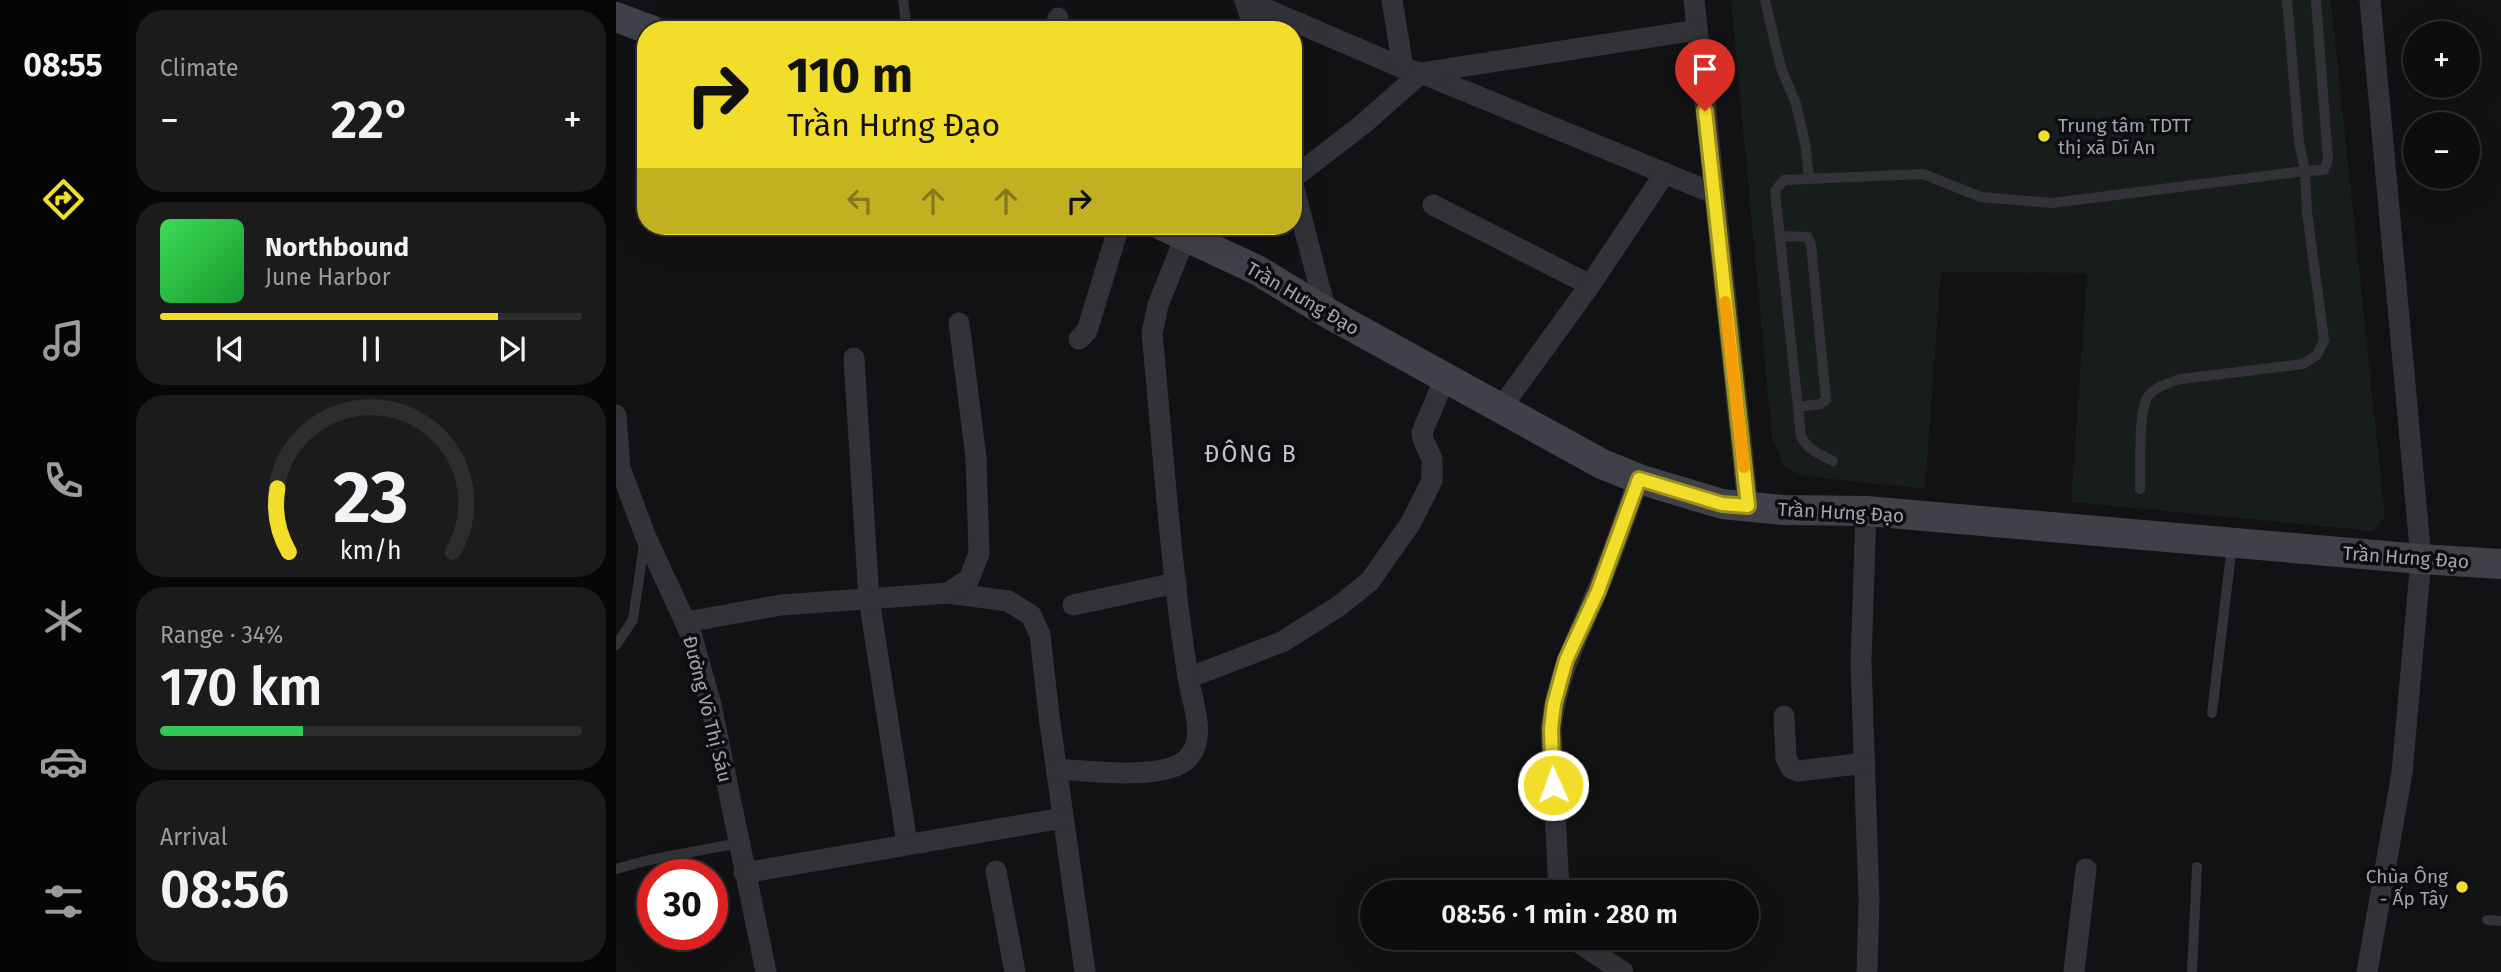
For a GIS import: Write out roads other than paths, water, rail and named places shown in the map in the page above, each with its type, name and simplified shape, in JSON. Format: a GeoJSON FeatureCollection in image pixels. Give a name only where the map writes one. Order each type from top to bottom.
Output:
{"type":"FeatureCollection","features":[{"type":"Feature","properties":{"kind":"main road"},"geometry":{"type":"LineString","coordinates":[[616,17],[637,25]]}},
{"type":"Feature","properties":{"kind":"main road","name":"Trần Hưng Đạo"},"geometry":{"type":"LineString","coordinates":[[1184,235],[1257,270],[1326,312],[1602,464],[1639,479],[1722,504],[1866,511],[2501,564]]}},
{"type":"Feature","properties":{"kind":"street"},"geometry":{"type":"LineString","coordinates":[[1245,0],[1295,21]]}},
{"type":"Feature","properties":{"kind":"street"},"geometry":{"type":"LineString","coordinates":[[1245,0],[1251,21]]}},
{"type":"Feature","properties":{"kind":"street"},"geometry":{"type":"LineString","coordinates":[[1392,0],[1412,70]]}},
{"type":"Feature","properties":{"kind":"street"},"geometry":{"type":"LineString","coordinates":[[1694,0],[1748,506]]}},
{"type":"Feature","properties":{"kind":"street"},"geometry":{"type":"LineString","coordinates":[[2367,972],[2402,773],[2421,559],[2370,0]]}},
{"type":"Feature","properties":{"kind":"street"},"geometry":{"type":"LineString","coordinates":[[1302,24],[1713,192]]}},
{"type":"Feature","properties":{"kind":"street"},"geometry":{"type":"LineString","coordinates":[[1302,171],[1362,125],[1412,70],[1697,30]]}},
{"type":"Feature","properties":{"kind":"street"},"geometry":{"type":"LineString","coordinates":[[1501,408],[1590,285],[1665,173]]}},
{"type":"Feature","properties":{"kind":"street"},"geometry":{"type":"LineString","coordinates":[[1433,205],[1590,285]]}},
{"type":"Feature","properties":{"kind":"street"},"geometry":{"type":"LineString","coordinates":[[1302,220],[1326,312]]}},
{"type":"Feature","properties":{"kind":"street"},"geometry":{"type":"LineString","coordinates":[[1079,339],[1087,331],[1116,235]]}},
{"type":"Feature","properties":{"kind":"street"},"geometry":{"type":"LineString","coordinates":[[1057,769],[1156,772],[1185,761],[1194,751],[1197,720],[1188,678],[1176,583],[1152,333],[1173,235]]}},
{"type":"Feature","properties":{"kind":"street"},"geometry":{"type":"LineString","coordinates":[[948,593],[969,579],[979,553],[976,458],[959,323]]}},
{"type":"Feature","properties":{"kind":"street"},"geometry":{"type":"LineString","coordinates":[[854,358],[869,599],[907,843]]}},
{"type":"Feature","properties":{"kind":"street"},"geometry":{"type":"LineString","coordinates":[[1188,678],[1282,642],[1339,606],[1370,581],[1410,524],[1432,481],[1432,459],[1422,432],[1445,378]]}},
{"type":"Feature","properties":{"kind":"street","name":"Đường Võ Thị Sáu"},"geometry":{"type":"LineString","coordinates":[[616,415],[620,468],[645,535],[692,637],[711,705],[766,972]]}},
{"type":"Feature","properties":{"kind":"street"},"geometry":{"type":"LineString","coordinates":[[1558,880],[1551,729],[1554,704],[1566,660],[1598,591],[1639,479]]}},
{"type":"Feature","properties":{"kind":"street"},"geometry":{"type":"LineString","coordinates":[[1866,511],[1861,662],[1869,901],[1867,972]]}},
{"type":"Feature","properties":{"kind":"street"},"geometry":{"type":"LineString","coordinates":[[1073,605],[1176,583]]}},
{"type":"Feature","properties":{"kind":"street"},"geometry":{"type":"LineString","coordinates":[[685,622],[781,605],[948,593],[1008,601],[1031,615],[1040,635],[1085,972]]}},
{"type":"Feature","properties":{"kind":"street"},"geometry":{"type":"LineString","coordinates":[[1784,716],[1786,758],[1791,768],[1798,771],[1865,763]]}},
{"type":"Feature","properties":{"kind":"street"},"geometry":{"type":"LineString","coordinates":[[744,873],[1063,818]]}},
{"type":"Feature","properties":{"kind":"street"},"geometry":{"type":"LineString","coordinates":[[2074,972],[2087,869]]}},
{"type":"Feature","properties":{"kind":"street"},"geometry":{"type":"LineString","coordinates":[[996,872],[1015,972]]}},
{"type":"Feature","properties":{"kind":"street"},"geometry":{"type":"LineString","coordinates":[[1590,950],[1623,972]]}},
{"type":"Feature","properties":{"kind":"lane"},"geometry":{"type":"LineString","coordinates":[[903,0],[906,21]]}},
{"type":"Feature","properties":{"kind":"lane"},"geometry":{"type":"LineString","coordinates":[[1765,0],[1781,68],[1796,104],[1805,143],[1809,178]]}},
{"type":"Feature","properties":{"kind":"lane"},"geometry":{"type":"LineString","coordinates":[[2140,489],[2143,411],[2148,396],[2163,385],[2181,379],[2303,364],[2317,355],[2324,340],[2307,212],[2305,171],[2299,142],[2287,0]]}},
{"type":"Feature","properties":{"kind":"lane"},"geometry":{"type":"LineString","coordinates":[[1833,461],[1805,444],[1801,436],[1775,191],[1778,185],[1784,180],[1809,178],[1923,174],[1981,197],[2052,202],[2324,170],[2328,159],[2316,0]]}},
{"type":"Feature","properties":{"kind":"lane"},"geometry":{"type":"LineString","coordinates":[[1780,236],[1808,237],[1811,245],[1826,400],[1821,404],[1798,407]]}},
{"type":"Feature","properties":{"kind":"lane"},"geometry":{"type":"LineString","coordinates":[[616,645],[632,620],[645,535]]}},
{"type":"Feature","properties":{"kind":"lane"},"geometry":{"type":"LineString","coordinates":[[2212,713],[2232,543]]}},
{"type":"Feature","properties":{"kind":"lane"},"geometry":{"type":"LineString","coordinates":[[616,869],[739,843]]}},
{"type":"Feature","properties":{"kind":"lane"},"geometry":{"type":"LineString","coordinates":[[2192,972],[2197,867]]}},
{"type":"Feature","properties":{"kind":"lane"},"geometry":{"type":"LineString","coordinates":[[2487,920],[2501,921]]}},
{"type":"Feature","properties":{"kind":"place","name":"Trung tâm TDTT thị xã Dĩ An"},"geometry":{"type":"Point","coordinates":[2044,136]}},
{"type":"Feature","properties":{"kind":"place","name":"Chùa Ông - Ấp Tây"},"geometry":{"type":"Point","coordinates":[2462,887]}},
{"type":"Feature","properties":{"kind":"district","name":"ĐÔNG B"},"geometry":{"type":"Point","coordinates":[1251,454]}}]}
